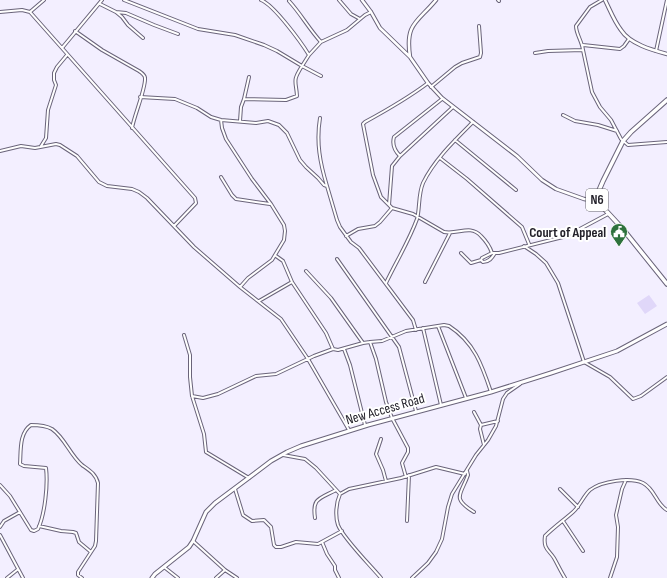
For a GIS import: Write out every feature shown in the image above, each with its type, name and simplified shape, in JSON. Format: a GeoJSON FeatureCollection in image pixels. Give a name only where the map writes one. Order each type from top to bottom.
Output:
{"type":"FeatureCollection","features":[{"type":"Feature","properties":{"kind":"highway","name":"N6"},"geometry":{"type":"LineString","coordinates":[[667,100],[623,141],[597,195],[597,201],[600,206],[609,213],[667,284]]}},
{"type":"Feature","properties":{"kind":"main road","name":"New Access Road"},"geometry":{"type":"LineString","coordinates":[[152,578],[183,553],[194,541],[206,512],[215,503],[282,455],[300,446],[365,425],[521,383],[617,351],[667,324]]}},
{"type":"Feature","properties":{"kind":"street"},"geometry":{"type":"LineString","coordinates":[[30,12],[44,0]]}},
{"type":"Feature","properties":{"kind":"street"},"geometry":{"type":"LineString","coordinates":[[62,48],[102,0]]}},
{"type":"Feature","properties":{"kind":"street"},"geometry":{"type":"LineString","coordinates":[[124,0],[198,28],[235,35],[264,45],[322,76]]}},
{"type":"Feature","properties":{"kind":"street"},"geometry":{"type":"LineString","coordinates":[[260,0],[268,5],[299,39],[309,55]]}},
{"type":"Feature","properties":{"kind":"street"},"geometry":{"type":"LineString","coordinates":[[339,0],[351,14],[360,19]]}},
{"type":"Feature","properties":{"kind":"street"},"geometry":{"type":"LineString","coordinates":[[362,0],[380,28],[410,57],[431,87],[442,98],[517,156],[542,180],[556,189],[584,199],[597,201]]}},
{"type":"Feature","properties":{"kind":"street"},"geometry":{"type":"LineString","coordinates":[[410,57],[408,42],[414,23],[436,0]]}},
{"type":"Feature","properties":{"kind":"street"},"geometry":{"type":"LineString","coordinates":[[667,54],[656,51],[629,39],[620,30],[603,0],[590,7],[576,26],[576,31],[583,45],[592,92],[623,141],[628,145],[667,142]]}},
{"type":"Feature","properties":{"kind":"street"},"geometry":{"type":"LineString","coordinates":[[656,51],[667,0]]}},
{"type":"Feature","properties":{"kind":"street"},"geometry":{"type":"LineString","coordinates":[[289,1],[302,16],[309,29],[321,42]]}},
{"type":"Feature","properties":{"kind":"street"},"geometry":{"type":"LineString","coordinates":[[100,4],[116,12],[143,38]]}},
{"type":"Feature","properties":{"kind":"street"},"geometry":{"type":"LineString","coordinates":[[0,12],[22,10],[30,12],[196,199],[196,203],[174,226]]}},
{"type":"Feature","properties":{"kind":"street"},"geometry":{"type":"LineString","coordinates":[[116,12],[126,13],[178,34]]}},
{"type":"Feature","properties":{"kind":"street"},"geometry":{"type":"LineString","coordinates":[[244,99],[286,100],[293,98],[297,95],[294,83],[296,76],[309,55],[321,42],[347,30],[371,12]]}},
{"type":"Feature","properties":{"kind":"street"},"geometry":{"type":"LineString","coordinates":[[431,87],[455,68],[480,57],[479,26]]}},
{"type":"Feature","properties":{"kind":"street"},"geometry":{"type":"LineString","coordinates":[[75,32],[102,50],[140,71],[144,75],[145,81],[132,128]]}},
{"type":"Feature","properties":{"kind":"street"},"geometry":{"type":"LineString","coordinates":[[583,45],[620,48],[624,46],[629,39]]}},
{"type":"Feature","properties":{"kind":"street"},"geometry":{"type":"LineString","coordinates":[[535,53],[548,51],[584,50]]}},
{"type":"Feature","properties":{"kind":"street"},"geometry":{"type":"LineString","coordinates":[[41,147],[46,138],[48,110],[56,85],[54,73],[57,66],[68,55]]}},
{"type":"Feature","properties":{"kind":"street"},"geometry":{"type":"LineString","coordinates":[[240,121],[241,107],[249,77]]}},
{"type":"Feature","properties":{"kind":"street"},"geometry":{"type":"LineString","coordinates":[[428,83],[409,97],[363,124],[375,182],[379,195],[392,208],[413,214],[444,232],[450,233],[474,230],[484,238],[493,253],[491,259],[488,261],[483,262],[481,260]]}},
{"type":"Feature","properties":{"kind":"street"},"geometry":{"type":"LineString","coordinates":[[140,97],[175,99],[197,108],[211,117],[221,120],[256,123],[268,121],[280,124],[287,134],[300,160],[324,185],[327,186]]}},
{"type":"Feature","properties":{"kind":"street"},"geometry":{"type":"LineString","coordinates":[[400,156],[394,149],[394,137],[442,98]]}},
{"type":"Feature","properties":{"kind":"street"},"geometry":{"type":"LineString","coordinates":[[389,205],[392,166],[400,156],[453,107]]}},
{"type":"Feature","properties":{"kind":"street"},"geometry":{"type":"LineString","coordinates":[[563,115],[575,121],[598,125],[618,131]]}},
{"type":"Feature","properties":{"kind":"street"},"geometry":{"type":"LineString","coordinates":[[320,118],[318,133],[319,149],[327,186],[337,220],[346,236],[359,248],[413,320],[416,330]]}},
{"type":"Feature","properties":{"kind":"street"},"geometry":{"type":"LineString","coordinates":[[221,120],[226,139],[252,179],[271,204],[284,226],[285,231],[284,240],[276,256],[264,268],[248,278],[240,287]]}},
{"type":"Feature","properties":{"kind":"street"},"geometry":{"type":"LineString","coordinates":[[385,283],[417,217],[418,200],[422,185],[440,158],[473,122]]}},
{"type":"Feature","properties":{"kind":"street"},"geometry":{"type":"LineString","coordinates":[[455,140],[516,190]]}},
{"type":"Feature","properties":{"kind":"street"},"geometry":{"type":"LineString","coordinates":[[0,151],[21,146],[41,147],[56,144],[67,148],[77,156],[99,182],[107,186],[132,189],[147,198],[194,247],[240,287],[281,319],[308,359],[349,430]]}},
{"type":"Feature","properties":{"kind":"street"},"geometry":{"type":"LineString","coordinates":[[440,158],[467,179],[522,227],[529,244]]}},
{"type":"Feature","properties":{"kind":"street"},"geometry":{"type":"LineString","coordinates":[[221,177],[236,199],[271,204]]}},
{"type":"Feature","properties":{"kind":"street"},"geometry":{"type":"LineString","coordinates":[[346,236],[358,229],[375,226],[392,208]]}},
{"type":"Feature","properties":{"kind":"street"},"geometry":{"type":"LineString","coordinates":[[461,253],[471,263],[481,260],[482,258],[493,253],[563,236],[578,230],[609,213]]}},
{"type":"Feature","properties":{"kind":"street"},"geometry":{"type":"LineString","coordinates":[[425,282],[450,233]]}},
{"type":"Feature","properties":{"kind":"street"},"geometry":{"type":"LineString","coordinates":[[524,246],[546,263],[558,283],[584,362],[610,377],[633,399],[641,396],[667,377]]}},
{"type":"Feature","properties":{"kind":"street"},"geometry":{"type":"LineString","coordinates":[[276,256],[283,261],[292,282],[326,333],[333,349]]}},
{"type":"Feature","properties":{"kind":"street"},"geometry":{"type":"LineString","coordinates":[[337,259],[399,347],[416,411]]}},
{"type":"Feature","properties":{"kind":"street"},"geometry":{"type":"LineString","coordinates":[[306,271],[331,298],[363,343]]}},
{"type":"Feature","properties":{"kind":"street"},"geometry":{"type":"LineString","coordinates":[[259,301],[292,282]]}},
{"type":"Feature","properties":{"kind":"street"},"geometry":{"type":"LineString","coordinates":[[192,396],[203,398],[218,394],[256,376],[276,374],[333,349],[338,350],[363,343],[382,341],[406,331],[438,326],[449,326],[474,349],[491,392]]}},
{"type":"Feature","properties":{"kind":"street"},"geometry":{"type":"LineString","coordinates":[[438,326],[466,398]]}},
{"type":"Feature","properties":{"kind":"street"},"geometry":{"type":"LineString","coordinates":[[423,328],[441,404]]}},
{"type":"Feature","properties":{"kind":"street"},"geometry":{"type":"LineString","coordinates":[[184,335],[190,355],[190,384],[192,396],[204,434],[206,452],[249,478]]}},
{"type":"Feature","properties":{"kind":"street"},"geometry":{"type":"LineString","coordinates":[[370,342],[392,418],[408,448],[408,452],[402,463],[406,477]]}},
{"type":"Feature","properties":{"kind":"street"},"geometry":{"type":"LineString","coordinates":[[344,349],[350,365],[365,425]]}},
{"type":"Feature","properties":{"kind":"street"},"geometry":{"type":"LineString","coordinates":[[412,578],[428,563],[436,552],[442,539],[452,494],[496,426],[503,399],[507,393],[521,383]]}},
{"type":"Feature","properties":{"kind":"street"},"geometry":{"type":"LineString","coordinates":[[474,412],[480,425],[484,445]]}},
{"type":"Feature","properties":{"kind":"street"},"geometry":{"type":"LineString","coordinates":[[480,425],[498,421]]}},
{"type":"Feature","properties":{"kind":"street"},"geometry":{"type":"LineString","coordinates":[[0,485],[10,496],[31,530],[36,530],[39,526],[46,487],[46,468],[24,466],[20,464],[22,436],[26,428],[30,425],[51,428],[64,441],[80,464],[97,478],[96,540],[92,552],[78,572],[78,575],[82,578]]}},
{"type":"Feature","properties":{"kind":"street"},"geometry":{"type":"LineString","coordinates":[[381,439],[376,454],[386,481]]}},
{"type":"Feature","properties":{"kind":"street"},"geometry":{"type":"LineString","coordinates":[[282,455],[305,459],[316,468],[340,494]]}},
{"type":"Feature","properties":{"kind":"street"},"geometry":{"type":"LineString","coordinates":[[381,578],[342,531],[337,519],[338,500],[340,494],[349,489],[406,477],[436,467],[466,473]]}},
{"type":"Feature","properties":{"kind":"street"},"geometry":{"type":"LineString","coordinates":[[466,473],[468,475],[459,497],[464,506],[474,512]]}},
{"type":"Feature","properties":{"kind":"street"},"geometry":{"type":"LineString","coordinates":[[407,521],[409,475]]}},
{"type":"Feature","properties":{"kind":"street"},"geometry":{"type":"LineString","coordinates":[[610,578],[617,556],[618,527],[616,515],[622,489],[626,480]]}},
{"type":"Feature","properties":{"kind":"street"},"geometry":{"type":"LineString","coordinates":[[565,578],[553,556],[548,551],[544,540],[545,536],[578,507],[586,494],[592,489],[615,481],[638,481],[648,486],[659,503],[667,510]]}},
{"type":"Feature","properties":{"kind":"street"},"geometry":{"type":"LineString","coordinates":[[235,489],[243,515],[252,521],[264,520],[271,528],[274,545],[276,547],[293,543],[315,544],[322,542],[342,531]]}},
{"type":"Feature","properties":{"kind":"street"},"geometry":{"type":"LineString","coordinates":[[560,489],[578,507]]}},
{"type":"Feature","properties":{"kind":"street"},"geometry":{"type":"LineString","coordinates":[[315,518],[314,508],[316,501],[336,490]]}},
{"type":"Feature","properties":{"kind":"street"},"geometry":{"type":"LineString","coordinates":[[0,527],[4,520],[20,512]]}},
{"type":"Feature","properties":{"kind":"street"},"geometry":{"type":"LineString","coordinates":[[563,521],[584,551]]}},
{"type":"Feature","properties":{"kind":"street"},"geometry":{"type":"LineString","coordinates":[[39,526],[76,533],[79,542],[92,552]]}},
{"type":"Feature","properties":{"kind":"street"},"geometry":{"type":"LineString","coordinates":[[0,535],[23,578]]}},
{"type":"Feature","properties":{"kind":"street"},"geometry":{"type":"LineString","coordinates":[[194,541],[225,570],[237,578]]}},
{"type":"Feature","properties":{"kind":"street"},"geometry":{"type":"LineString","coordinates":[[322,542],[331,562],[335,566],[335,570],[339,578]]}},
{"type":"Feature","properties":{"kind":"street"},"geometry":{"type":"LineString","coordinates":[[164,567],[178,578]]}},
{"type":"Feature","properties":{"kind":"street"},"geometry":{"type":"LineString","coordinates":[[7,578],[18,570]]}},
{"type":"Feature","properties":{"kind":"street"},"geometry":{"type":"LineString","coordinates":[[216,578],[225,570]]}},
{"type":"Feature","properties":{"kind":"shaded area"},"geometry":{"type":"Polygon","coordinates":[[[649,295],[657,306],[645,314],[637,303],[649,295]]]}},
{"type":"Feature","properties":{"kind":"place","name":"Court of Appeal"},"geometry":{"type":"Point","coordinates":[619,247]}}]}
